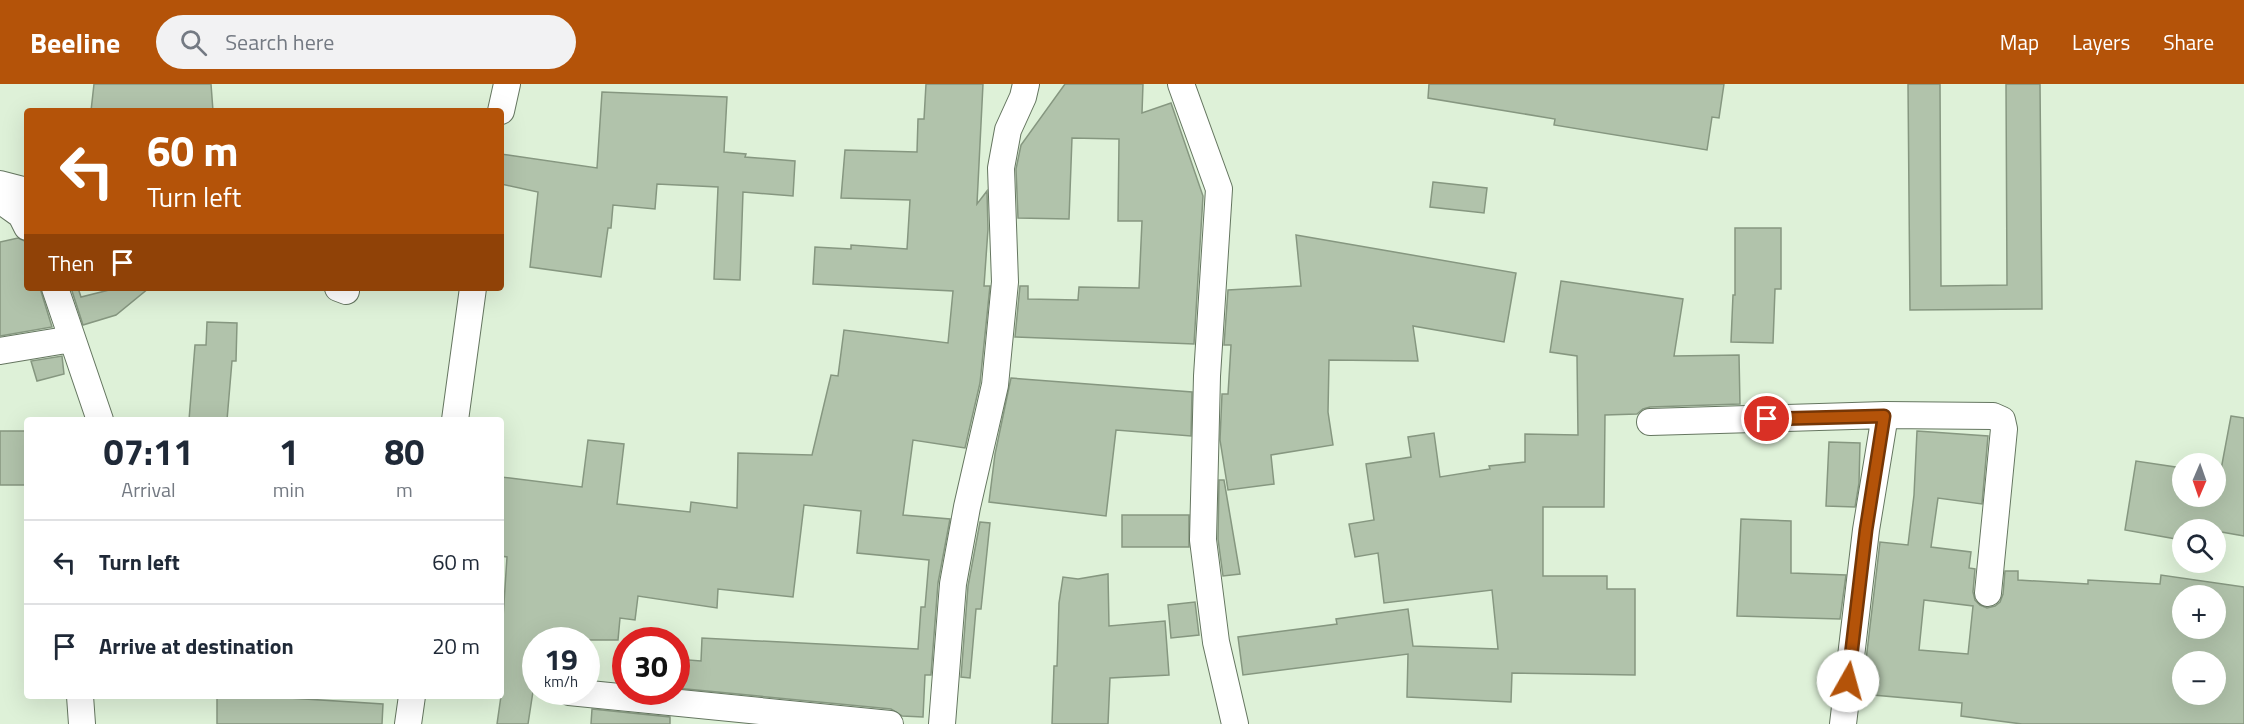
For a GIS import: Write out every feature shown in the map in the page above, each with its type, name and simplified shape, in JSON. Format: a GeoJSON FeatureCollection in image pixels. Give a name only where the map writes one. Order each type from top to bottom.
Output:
{"type":"FeatureCollection","features":[{"type":"Feature","properties":{"kind":"street"},"geometry":{"type":"LineString","coordinates":[[502,108],[507,84]]}},
{"type":"Feature","properties":{"kind":"street"},"geometry":{"type":"LineString","coordinates":[[942,724],[953,584],[967,507],[995,386],[1005,282],[1001,168],[1008,130],[1023,98],[1026,84]]}},
{"type":"Feature","properties":{"kind":"street"},"geometry":{"type":"LineString","coordinates":[[1181,84],[1219,189],[1207,375],[1203,540],[1216,642],[1235,724]]}},
{"type":"Feature","properties":{"kind":"street"},"geometry":{"type":"LineString","coordinates":[[0,184],[24,189]]}},
{"type":"Feature","properties":{"kind":"street"},"geometry":{"type":"LineString","coordinates":[[0,200],[21,215],[24,221]]}},
{"type":"Feature","properties":{"kind":"street"},"geometry":{"type":"LineString","coordinates":[[56,291],[99,417]]}},
{"type":"Feature","properties":{"kind":"street"},"geometry":{"type":"LineString","coordinates":[[455,417],[473,291]]}},
{"type":"Feature","properties":{"kind":"street"},"geometry":{"type":"LineString","coordinates":[[0,351],[72,339]]}},
{"type":"Feature","properties":{"kind":"street"},"geometry":{"type":"LineString","coordinates":[[1650,422],[1884,416],[1993,416],[2002,420],[2004,429],[1988,593]]}},
{"type":"Feature","properties":{"kind":"street"},"geometry":{"type":"LineString","coordinates":[[1843,724],[1866,530],[1884,416]]}},
{"type":"Feature","properties":{"kind":"street"},"geometry":{"type":"LineString","coordinates":[[600,695],[890,724]]}},
{"type":"Feature","properties":{"kind":"street"},"geometry":{"type":"LineString","coordinates":[[80,699],[82,724]]}},
{"type":"Feature","properties":{"kind":"street"},"geometry":{"type":"LineString","coordinates":[[408,724],[412,699]]}},
{"type":"Feature","properties":{"kind":"building"},"geometry":{"type":"Polygon","coordinates":[[[94,84],[211,84],[213,108],[91,108],[94,84]]]}},
{"type":"Feature","properties":{"kind":"building"},"geometry":{"type":"Polygon","coordinates":[[[926,84],[983,84],[977,204],[987,191],[988,229],[984,286],[990,286],[980,383],[965,448],[913,440],[903,515],[950,519],[938,583],[931,675],[925,675],[923,717],[902,716],[891,709],[690,689],[690,660],[701,661],[702,638],[918,649],[921,607],[925,607],[929,560],[857,553],[861,511],[804,505],[793,597],[718,589],[717,608],[638,596],[635,620],[620,618],[619,627],[612,627],[612,640],[600,640],[600,627],[522,627],[522,705],[531,705],[528,724],[497,724],[501,699],[504,699],[504,603],[507,557],[504,556],[504,477],[582,487],[588,440],[624,444],[617,504],[690,512],[691,502],[737,508],[738,453],[812,455],[831,375],[838,376],[844,330],[948,343],[953,291],[813,284],[815,247],[851,249],[851,245],[907,249],[910,200],[841,198],[845,150],[917,152],[918,119],[924,119],[926,84]]]}},
{"type":"Feature","properties":{"kind":"building"},"geometry":{"type":"Polygon","coordinates":[[[1065,84],[1143,84],[1142,113],[1171,103],[1203,196],[1194,344],[1015,337],[1020,286],[1028,286],[1028,299],[1078,300],[1079,287],[1139,288],[1142,221],[1118,221],[1119,139],[1072,138],[1069,219],[1018,218],[1016,169],[1021,145],[1065,84]]]}},
{"type":"Feature","properties":{"kind":"building"},"geometry":{"type":"Polygon","coordinates":[[[1429,84],[1724,84],[1719,118],[1712,117],[1707,150],[1554,125],[1555,119],[1428,98],[1429,84]]]}},
{"type":"Feature","properties":{"kind":"building"},"geometry":{"type":"Polygon","coordinates":[[[1908,84],[1940,84],[1941,286],[2007,285],[2006,84],[2040,84],[2042,309],[1910,310],[1908,84]]]}},
{"type":"Feature","properties":{"kind":"building"},"geometry":{"type":"Polygon","coordinates":[[[602,92],[727,97],[724,152],[746,154],[745,157],[795,161],[793,196],[743,192],[740,280],[714,279],[718,187],[657,184],[655,209],[613,205],[611,228],[608,228],[601,277],[530,267],[538,192],[504,185],[504,154],[597,168],[602,92]]]}},
{"type":"Feature","properties":{"kind":"building"},"geometry":{"type":"Polygon","coordinates":[[[1433,182],[1487,188],[1484,213],[1430,207],[1433,182]]]}},
{"type":"Feature","properties":{"kind":"building"},"geometry":{"type":"Polygon","coordinates":[[[1735,228],[1781,228],[1781,289],[1775,289],[1773,343],[1731,342],[1733,295],[1735,295],[1735,228]]]}},
{"type":"Feature","properties":{"kind":"building"},"geometry":{"type":"Polygon","coordinates":[[[1296,235],[1516,273],[1504,342],[1413,326],[1418,361],[1329,360],[1328,412],[1333,445],[1271,455],[1274,484],[1228,490],[1220,440],[1222,394],[1228,394],[1231,345],[1224,345],[1228,290],[1301,286],[1296,235]]]}},
{"type":"Feature","properties":{"kind":"building"},"geometry":{"type":"Polygon","coordinates":[[[18,238],[24,241],[24,291],[41,291],[52,327],[0,336],[0,242],[18,238]]]}},
{"type":"Feature","properties":{"kind":"building"},"geometry":{"type":"Polygon","coordinates":[[[1561,281],[1683,299],[1674,356],[1739,355],[1740,404],[1650,407],[1637,414],[1605,415],[1604,507],[1543,507],[1543,576],[1607,576],[1607,589],[1635,589],[1635,675],[1512,673],[1511,702],[1407,697],[1408,654],[1243,675],[1238,637],[1337,624],[1336,619],[1408,609],[1413,646],[1498,649],[1492,590],[1384,603],[1378,553],[1355,557],[1349,524],[1374,520],[1366,464],[1411,457],[1408,437],[1434,433],[1440,477],[1490,469],[1489,466],[1525,462],[1525,434],[1578,435],[1577,356],[1550,352],[1561,281]]]}},
{"type":"Feature","properties":{"kind":"building"},"geometry":{"type":"Polygon","coordinates":[[[72,291],[79,291],[81,297],[105,291],[145,291],[116,315],[83,325],[72,291]]]}},
{"type":"Feature","properties":{"kind":"building"},"geometry":{"type":"Polygon","coordinates":[[[207,322],[237,323],[236,361],[232,361],[227,417],[189,417],[195,345],[206,345],[207,322]]]}},
{"type":"Feature","properties":{"kind":"building"},"geometry":{"type":"Polygon","coordinates":[[[62,356],[64,374],[37,381],[31,361],[62,356]]]}},
{"type":"Feature","properties":{"kind":"building"},"geometry":{"type":"Polygon","coordinates":[[[1011,378],[1192,392],[1191,436],[1116,430],[1106,516],[989,502],[995,454],[1011,378]]]}},
{"type":"Feature","properties":{"kind":"building"},"geometry":{"type":"Polygon","coordinates":[[[2231,416],[2244,418],[2244,536],[2226,533],[2226,519],[2172,519],[2172,538],[2125,530],[2136,461],[2172,466],[2172,507],[2226,507],[2226,453],[2224,453],[2231,416]]]}},
{"type":"Feature","properties":{"kind":"building"},"geometry":{"type":"Polygon","coordinates":[[[0,431],[24,431],[24,485],[0,485],[0,431]]]}},
{"type":"Feature","properties":{"kind":"building"},"geometry":{"type":"Polygon","coordinates":[[[1917,431],[1988,436],[1982,504],[1938,498],[1931,547],[1971,552],[1969,568],[1975,569],[1973,592],[1975,600],[1987,608],[2000,602],[2005,571],[2018,571],[2018,580],[2088,584],[2088,580],[2160,584],[2161,575],[2244,587],[2244,724],[2022,724],[1961,716],[1962,703],[1862,694],[1880,542],[1908,545],[1914,495],[1917,431]],[[1924,600],[1919,650],[1968,654],[1973,606],[1924,600]]]}},
{"type":"Feature","properties":{"kind":"building"},"geometry":{"type":"Polygon","coordinates":[[[1829,442],[1860,443],[1859,483],[1855,507],[1826,506],[1829,442]]]}},
{"type":"Feature","properties":{"kind":"building"},"geometry":{"type":"Polygon","coordinates":[[[1219,480],[1224,480],[1240,574],[1223,576],[1218,539],[1219,480]]]}},
{"type":"Feature","properties":{"kind":"building"},"geometry":{"type":"Polygon","coordinates":[[[1122,515],[1189,515],[1189,547],[1122,547],[1122,515]]]}},
{"type":"Feature","properties":{"kind":"building"},"geometry":{"type":"Polygon","coordinates":[[[1741,519],[1791,521],[1791,573],[1846,575],[1840,619],[1737,616],[1741,519]]]}},
{"type":"Feature","properties":{"kind":"building"},"geometry":{"type":"Polygon","coordinates":[[[980,522],[990,523],[981,609],[976,609],[970,678],[961,677],[968,586],[980,522]]]}},
{"type":"Feature","properties":{"kind":"building"},"geometry":{"type":"Polygon","coordinates":[[[1108,574],[1109,626],[1165,621],[1169,675],[1110,678],[1108,724],[1052,724],[1054,666],[1057,666],[1059,603],[1063,577],[1078,579],[1108,574]]]}},
{"type":"Feature","properties":{"kind":"building"},"geometry":{"type":"Polygon","coordinates":[[[1195,602],[1199,635],[1171,638],[1168,605],[1195,602]]]}},
{"type":"Feature","properties":{"kind":"building"},"geometry":{"type":"Polygon","coordinates":[[[217,699],[306,699],[383,704],[382,724],[217,724],[217,699]]]}},
{"type":"Feature","properties":{"kind":"building"},"geometry":{"type":"Polygon","coordinates":[[[592,709],[670,717],[670,724],[591,724],[592,709]]]}},
{"type":"Feature","properties":{"kind":"route"},"geometry":{"type":"LineString","coordinates":[[1767,419],[1884,416],[1866,530],[1848,681]]}}]}
